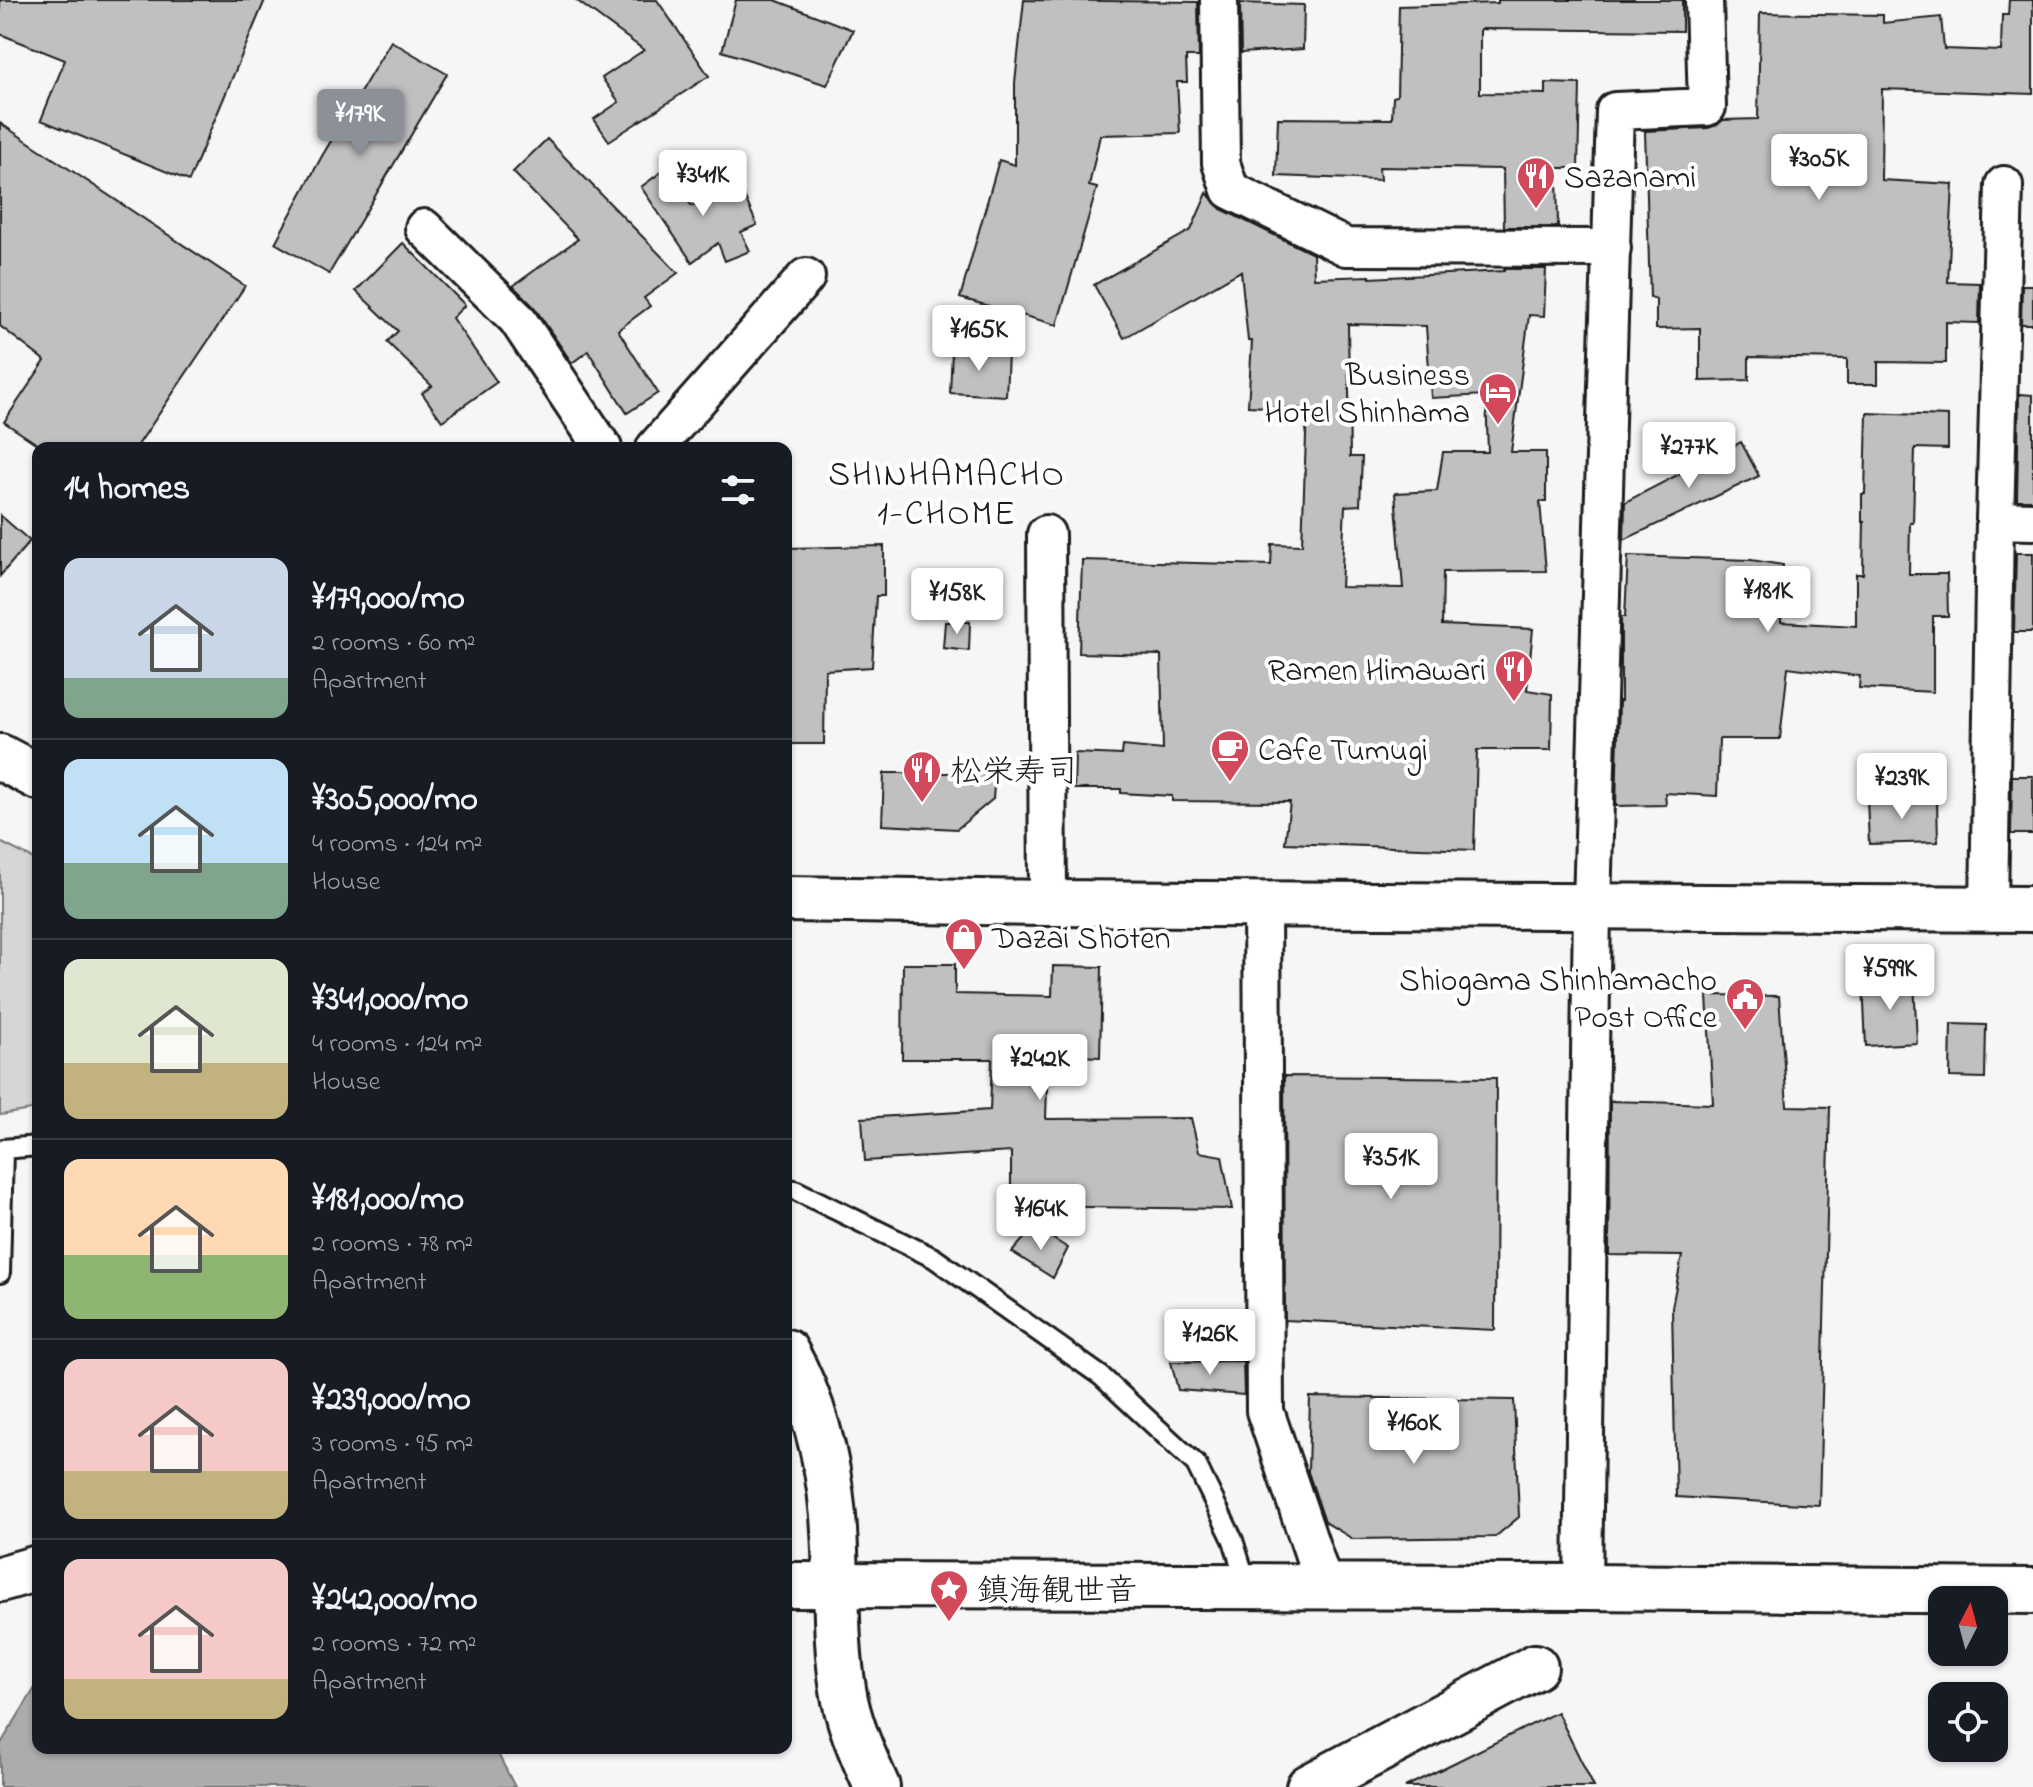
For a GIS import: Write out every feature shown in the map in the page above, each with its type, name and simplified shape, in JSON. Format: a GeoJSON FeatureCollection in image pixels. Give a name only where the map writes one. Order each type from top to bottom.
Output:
{"type":"FeatureCollection","features":[{"type":"Feature","properties":{"kind":"street"},"geometry":{"type":"LineString","coordinates":[[1219,0],[1221,163],[1230,190],[1346,247],[1612,248]]}},
{"type":"Feature","properties":{"kind":"street"},"geometry":{"type":"LineString","coordinates":[[1583,1587],[1592,905],[1615,111],[1707,107],[1704,0]]}},
{"type":"Feature","properties":{"kind":"street"},"geometry":{"type":"LineString","coordinates":[[1989,909],[2004,185]]}},
{"type":"Feature","properties":{"kind":"street"},"geometry":{"type":"LineString","coordinates":[[424,228],[517,319],[599,442]]}},
{"type":"Feature","properties":{"kind":"street"},"geometry":{"type":"LineString","coordinates":[[660,442],[806,277]]}},
{"type":"Feature","properties":{"kind":"street"},"geometry":{"type":"LineString","coordinates":[[1995,520],[2033,521]]}},
{"type":"Feature","properties":{"kind":"street"},"geometry":{"type":"LineString","coordinates":[[1046,534],[1048,903]]}},
{"type":"Feature","properties":{"kind":"street"},"geometry":{"type":"LineString","coordinates":[[0,757],[32,774]]}},
{"type":"Feature","properties":{"kind":"street"},"geometry":{"type":"LineString","coordinates":[[792,899],[2033,909]]}},
{"type":"Feature","properties":{"kind":"street"},"geometry":{"type":"LineString","coordinates":[[1262,903],[1265,1411],[1325,1588]]}},
{"type":"Feature","properties":{"kind":"street"},"geometry":{"type":"LineString","coordinates":[[792,1366],[818,1427],[833,1515],[843,1689],[852,1728],[877,1787]]}},
{"type":"Feature","properties":{"kind":"street"},"geometry":{"type":"LineString","coordinates":[[0,1579],[32,1570]]}},
{"type":"Feature","properties":{"kind":"street"},"geometry":{"type":"LineString","coordinates":[[792,1585],[2033,1591]]}},
{"type":"Feature","properties":{"kind":"street"},"geometry":{"type":"LineString","coordinates":[[1320,1784],[1535,1667]]}},
{"type":"Feature","properties":{"kind":"lane"},"geometry":{"type":"LineString","coordinates":[[0,1273],[3,1149],[32,1147]]}},
{"type":"Feature","properties":{"kind":"lane"},"geometry":{"type":"LineString","coordinates":[[792,1190],[934,1258],[1101,1376],[1196,1464],[1233,1540],[1248,1588]]}},
{"type":"Feature","properties":{"kind":"shaded area"},"geometry":{"type":"Polygon","coordinates":[[[0,842],[32,858],[32,1110],[0,1115],[0,842]]]}},
{"type":"Feature","properties":{"kind":"shaded area"},"geometry":{"type":"Polygon","coordinates":[[[32,1693],[32,1754],[498,1754],[515,1787],[0,1787],[0,1745],[32,1693]]]}},
{"type":"Feature","properties":{"kind":"building"},"geometry":{"type":"Polygon","coordinates":[[[0,0],[265,0],[189,181],[41,120],[65,60],[0,34],[0,0]]]}},
{"type":"Feature","properties":{"kind":"building"},"geometry":{"type":"Polygon","coordinates":[[[576,0],[657,0],[709,76],[609,141],[594,119],[619,102],[602,78],[644,50],[576,0]]]}},
{"type":"Feature","properties":{"kind":"building"},"geometry":{"type":"Polygon","coordinates":[[[736,0],[775,0],[853,30],[827,85],[722,51],[736,0]]]}},
{"type":"Feature","properties":{"kind":"building"},"geometry":{"type":"Polygon","coordinates":[[[1024,0],[1198,2],[1199,57],[1186,57],[1187,82],[1177,82],[1180,133],[1100,135],[1089,186],[1097,188],[1057,325],[960,298],[999,160],[1015,165],[1015,83],[1024,0]]]}},
{"type":"Feature","properties":{"kind":"building"},"geometry":{"type":"Polygon","coordinates":[[[1498,0],[1682,0],[1682,31],[1480,29],[1480,93],[1546,94],[1546,83],[1580,84],[1578,168],[1557,168],[1558,227],[1504,227],[1503,169],[1379,167],[1380,180],[1276,176],[1278,118],[1392,119],[1393,97],[1397,96],[1399,6],[1498,3],[1498,0]]]}},
{"type":"Feature","properties":{"kind":"building"},"geometry":{"type":"Polygon","coordinates":[[[2009,0],[2033,0],[2033,94],[1882,89],[1881,180],[1953,184],[1948,282],[1980,283],[1979,323],[1946,322],[1946,363],[1878,362],[1878,384],[1847,384],[1847,359],[1749,357],[1749,380],[1700,381],[1700,328],[1656,329],[1656,299],[1650,297],[1645,131],[1708,128],[1723,120],[1758,119],[1760,13],[1883,15],[1883,23],[1941,17],[1944,49],[2001,51],[2002,15],[2008,15],[2009,0]]]}},
{"type":"Feature","properties":{"kind":"building"},"geometry":{"type":"Polygon","coordinates":[[[1240,3],[1304,5],[1303,49],[1241,53],[1240,3]]]}},
{"type":"Feature","properties":{"kind":"building"},"geometry":{"type":"Polygon","coordinates":[[[391,41],[447,74],[329,274],[275,243],[322,156],[391,41]]]}},
{"type":"Feature","properties":{"kind":"building"},"geometry":{"type":"Polygon","coordinates":[[[0,123],[245,286],[140,442],[34,442],[4,422],[45,361],[0,326],[0,123]]]}},
{"type":"Feature","properties":{"kind":"building"},"geometry":{"type":"Polygon","coordinates":[[[547,139],[678,273],[644,298],[650,306],[618,330],[658,393],[627,413],[588,351],[572,363],[534,307],[513,286],[578,239],[513,172],[547,139]]]}},
{"type":"Feature","properties":{"kind":"building"},"geometry":{"type":"Polygon","coordinates":[[[664,170],[692,206],[740,186],[757,225],[741,232],[750,251],[725,261],[718,243],[692,262],[641,187],[664,170]]]}},
{"type":"Feature","properties":{"kind":"building"},"geometry":{"type":"Polygon","coordinates":[[[1207,193],[1221,209],[1313,254],[1314,278],[1546,269],[1544,316],[1529,315],[1511,452],[1546,452],[1546,502],[1540,502],[1546,571],[1443,572],[1442,625],[1533,629],[1527,690],[1552,694],[1551,750],[1477,750],[1474,850],[1285,843],[1290,802],[1172,801],[1172,796],[1121,793],[1121,789],[1074,789],[1075,753],[1122,755],[1123,746],[1163,750],[1161,655],[1079,653],[1082,560],[1271,565],[1272,544],[1302,545],[1307,409],[1248,406],[1252,341],[1248,341],[1241,271],[1124,338],[1094,285],[1191,230],[1207,193]],[[1348,324],[1350,457],[1362,457],[1360,505],[1345,506],[1341,587],[1403,588],[1395,493],[1437,491],[1443,452],[1488,452],[1486,395],[1431,398],[1426,326],[1348,324]]]}},
{"type":"Feature","properties":{"kind":"building"},"geometry":{"type":"Polygon","coordinates":[[[403,243],[465,305],[452,318],[497,382],[442,421],[422,393],[432,386],[387,342],[398,331],[356,291],[403,243]]]}},
{"type":"Feature","properties":{"kind":"building"},"geometry":{"type":"Polygon","coordinates":[[[2022,285],[2033,285],[2033,324],[2021,324],[2022,285]]]}},
{"type":"Feature","properties":{"kind":"building"},"geometry":{"type":"Polygon","coordinates":[[[952,351],[1008,353],[1006,396],[950,393],[952,351]]]}},
{"type":"Feature","properties":{"kind":"building"},"geometry":{"type":"Polygon","coordinates":[[[2019,394],[2033,395],[2033,500],[2017,500],[2019,394]]]}},
{"type":"Feature","properties":{"kind":"building"},"geometry":{"type":"Polygon","coordinates":[[[1867,413],[1948,416],[1948,449],[1915,448],[1913,523],[1910,523],[1909,574],[1947,574],[1948,616],[1933,616],[1933,692],[1859,688],[1860,676],[1788,667],[1780,739],[1719,739],[1717,796],[1665,793],[1666,805],[1616,806],[1621,617],[1625,617],[1628,556],[1751,560],[1783,565],[1781,622],[1856,626],[1856,574],[1863,574],[1862,494],[1865,494],[1867,413]]]}},
{"type":"Feature","properties":{"kind":"building"},"geometry":{"type":"Polygon","coordinates":[[[1741,442],[1759,476],[1624,540],[1625,502],[1741,442]]]}},
{"type":"Feature","properties":{"kind":"building"},"geometry":{"type":"Polygon","coordinates":[[[0,515],[30,541],[0,576],[0,515]]]}},
{"type":"Feature","properties":{"kind":"building"},"geometry":{"type":"Polygon","coordinates":[[[884,546],[884,596],[876,596],[872,667],[825,670],[824,744],[792,744],[792,548],[884,546]]]}},
{"type":"Feature","properties":{"kind":"building"},"geometry":{"type":"Polygon","coordinates":[[[2016,553],[2033,553],[2033,632],[2014,632],[2016,553]]]}},
{"type":"Feature","properties":{"kind":"building"},"geometry":{"type":"Polygon","coordinates":[[[945,622],[970,622],[969,651],[943,648],[945,622]]]}},
{"type":"Feature","properties":{"kind":"building"},"geometry":{"type":"Polygon","coordinates":[[[884,773],[995,773],[993,799],[957,829],[882,825],[884,773]]]}},
{"type":"Feature","properties":{"kind":"building"},"geometry":{"type":"Polygon","coordinates":[[[2012,776],[2033,776],[2033,834],[2011,834],[2012,776]]]}},
{"type":"Feature","properties":{"kind":"building"},"geometry":{"type":"Polygon","coordinates":[[[1867,799],[1937,801],[1938,842],[1869,844],[1867,799]]]}},
{"type":"Feature","properties":{"kind":"building"},"geometry":{"type":"Polygon","coordinates":[[[903,964],[955,964],[955,994],[1052,996],[1053,966],[1102,967],[1100,1057],[1048,1055],[1046,1119],[1191,1118],[1199,1152],[1222,1156],[1232,1209],[1011,1206],[1011,1152],[865,1161],[862,1118],[990,1110],[992,1059],[902,1059],[903,964]]]}},
{"type":"Feature","properties":{"kind":"building"},"geometry":{"type":"Polygon","coordinates":[[[1914,979],[1917,1043],[1866,1046],[1863,982],[1914,979]]]}},
{"type":"Feature","properties":{"kind":"building"},"geometry":{"type":"Polygon","coordinates":[[[1707,995],[1779,996],[1787,1106],[1830,1107],[1819,1505],[1676,1497],[1672,1307],[1682,1256],[1609,1255],[1610,1101],[1713,1104],[1707,995]]]}},
{"type":"Feature","properties":{"kind":"building"},"geometry":{"type":"Polygon","coordinates":[[[1951,1024],[1986,1025],[1985,1078],[1950,1077],[1951,1024]]]}},
{"type":"Feature","properties":{"kind":"building"},"geometry":{"type":"Polygon","coordinates":[[[1284,1076],[1496,1078],[1495,1330],[1285,1320],[1284,1076]]]}},
{"type":"Feature","properties":{"kind":"building"},"geometry":{"type":"Polygon","coordinates":[[[1034,1227],[1068,1248],[1053,1278],[1012,1252],[1034,1227]]]}},
{"type":"Feature","properties":{"kind":"building"},"geometry":{"type":"Polygon","coordinates":[[[1243,1361],[1244,1395],[1178,1390],[1171,1362],[1243,1361]]]}},
{"type":"Feature","properties":{"kind":"building"},"geometry":{"type":"Polygon","coordinates":[[[1310,1397],[1514,1400],[1519,1517],[1495,1537],[1353,1539],[1325,1522],[1308,1472],[1310,1397]]]}},
{"type":"Feature","properties":{"kind":"building"},"geometry":{"type":"Polygon","coordinates":[[[1557,1712],[1594,1787],[1405,1787],[1557,1712]]]}},
{"type":"Feature","properties":{"kind":"place","name":"Sazanami"},"geometry":{"type":"Point","coordinates":[1536,210]}},
{"type":"Feature","properties":{"kind":"place","name":"Business Hotel Shinhama"},"geometry":{"type":"Point","coordinates":[1498,426]}},
{"type":"Feature","properties":{"kind":"place","name":"Ramen Himawari"},"geometry":{"type":"Point","coordinates":[1514,703]}},
{"type":"Feature","properties":{"kind":"place","name":"Cafe Tumugi"},"geometry":{"type":"Point","coordinates":[1230,783]}},
{"type":"Feature","properties":{"kind":"place","name":"松栄寿司"},"geometry":{"type":"Point","coordinates":[922,804]}},
{"type":"Feature","properties":{"kind":"place","name":"Dazai Shōten"},"geometry":{"type":"Point","coordinates":[964,971]}},
{"type":"Feature","properties":{"kind":"place","name":"Shiogama Shinhamacho Post Office"},"geometry":{"type":"Point","coordinates":[1745,1031]}},
{"type":"Feature","properties":{"kind":"place","name":"鎮海観世音"},"geometry":{"type":"Point","coordinates":[949,1623]}},
{"type":"Feature","properties":{"kind":"district","name":"SHINHAMACHO 1-CHOME"},"geometry":{"type":"Point","coordinates":[947,492]}}]}
